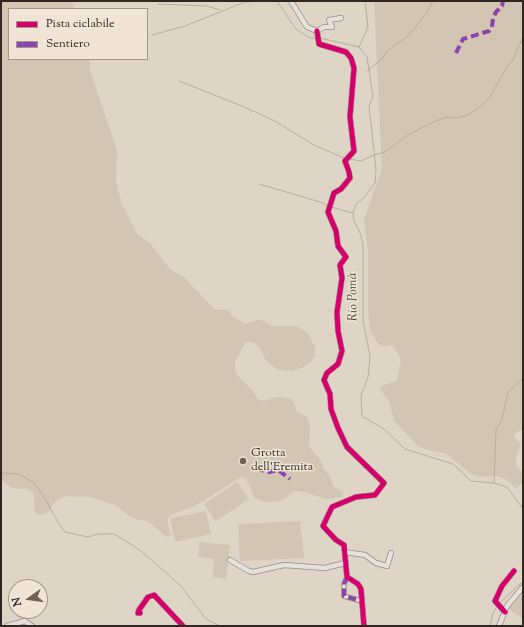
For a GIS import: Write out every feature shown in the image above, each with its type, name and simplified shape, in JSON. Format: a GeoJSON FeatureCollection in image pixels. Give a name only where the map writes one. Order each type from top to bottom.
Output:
{"type":"FeatureCollection","features":[{"type":"Feature","properties":{"kind":"street"},"geometry":{"type":"LineString","coordinates":[[291,1],[307,27],[317,33]]}},
{"type":"Feature","properties":{"kind":"street"},"geometry":{"type":"LineString","coordinates":[[317,33],[332,26],[329,20],[341,18]]}},
{"type":"Feature","properties":{"kind":"street"},"geometry":{"type":"LineString","coordinates":[[317,33],[318,41],[323,45],[346,52],[351,58],[354,68],[350,117],[354,151],[345,161],[350,178],[341,189],[335,192],[328,210],[328,214],[336,232],[338,246],[344,252],[346,257],[340,265],[342,278],[337,312],[338,331],[342,345],[342,354],[338,364],[327,373],[324,380],[330,394],[331,409],[336,424],[347,447],[384,482],[374,496],[356,497],[331,508],[323,527],[336,540],[344,544],[347,577],[343,592],[344,596],[361,601]]}},
{"type":"Feature","properties":{"kind":"street"},"geometry":{"type":"LineString","coordinates":[[345,552],[365,555],[376,563],[387,566],[391,552]]}},
{"type":"Feature","properties":{"kind":"street"},"geometry":{"type":"LineString","coordinates":[[230,560],[253,572],[284,565],[327,568],[345,563]]}},
{"type":"Feature","properties":{"kind":"street"},"geometry":{"type":"LineString","coordinates":[[505,612],[495,602],[501,588],[514,571]]}},
{"type":"Feature","properties":{"kind":"street"},"geometry":{"type":"LineString","coordinates":[[347,577],[361,589],[364,626]]}},
{"type":"Feature","properties":{"kind":"street"},"geometry":{"type":"LineString","coordinates":[[498,626],[505,612],[523,587]]}},
{"type":"Feature","properties":{"kind":"street"},"geometry":{"type":"LineString","coordinates":[[140,613],[138,613],[139,610],[148,597],[154,595],[183,626]]}},
{"type":"Feature","properties":{"kind":"street"},"geometry":{"type":"LineString","coordinates":[[7,626],[25,621],[32,626]]}},
{"type":"Feature","properties":{"kind":"shaded area"},"geometry":{"type":"Polygon","coordinates":[[[1,1],[72,1],[74,8],[8,8],[8,60],[90,60],[90,71],[117,150],[116,179],[121,202],[137,234],[150,243],[170,269],[184,277],[214,309],[229,310],[232,316],[245,324],[260,319],[273,326],[296,326],[309,334],[315,348],[315,355],[311,362],[306,366],[292,371],[278,370],[266,361],[259,347],[253,342],[246,342],[235,361],[235,369],[238,376],[254,392],[257,399],[264,401],[278,397],[290,398],[294,403],[297,412],[306,416],[310,426],[309,446],[320,459],[323,468],[330,476],[333,486],[343,492],[342,497],[326,499],[301,491],[295,491],[281,501],[265,502],[255,498],[246,479],[241,477],[195,506],[170,515],[167,520],[171,535],[166,537],[149,522],[132,518],[115,505],[90,497],[64,496],[55,502],[47,513],[42,515],[37,514],[34,510],[34,493],[27,489],[12,488],[1,480],[1,1]]]}},
{"type":"Feature","properties":{"kind":"shaded area"},"geometry":{"type":"Polygon","coordinates":[[[374,1],[523,1],[523,430],[518,431],[514,437],[521,445],[517,452],[516,465],[523,474],[523,483],[516,488],[505,479],[497,476],[480,477],[470,473],[445,453],[427,450],[418,446],[394,421],[389,401],[379,388],[397,381],[401,360],[393,345],[381,346],[377,342],[370,330],[368,310],[368,250],[364,220],[382,168],[374,1]]]}},
{"type":"Feature","properties":{"kind":"shaded area"},"geometry":{"type":"Polygon","coordinates":[[[237,482],[249,499],[216,521],[204,504],[237,482]]]}},
{"type":"Feature","properties":{"kind":"shaded area"},"geometry":{"type":"Polygon","coordinates":[[[206,511],[211,534],[175,542],[170,519],[206,511]]]}},
{"type":"Feature","properties":{"kind":"shaded area"},"geometry":{"type":"Polygon","coordinates":[[[300,521],[304,558],[240,561],[238,524],[300,521]]]}},
{"type":"Feature","properties":{"kind":"shaded area"},"geometry":{"type":"Polygon","coordinates":[[[200,542],[230,545],[226,579],[213,577],[214,559],[198,557],[200,542]]]}},
{"type":"Feature","properties":{"kind":"shaded area"},"geometry":{"type":"Polygon","coordinates":[[[523,593],[523,619],[512,612],[509,608],[523,593]]]}},
{"type":"Feature","properties":{"kind":"waterway"},"geometry":{"type":"LineString","coordinates":[[152,35],[185,26],[245,2],[261,1]]}},
{"type":"Feature","properties":{"kind":"waterway","name":"Rio Pomà"},"geometry":{"type":"LineString","coordinates":[[277,1],[296,29],[310,38],[317,38]]}},
{"type":"Feature","properties":{"kind":"waterway"},"geometry":{"type":"LineString","coordinates":[[359,47],[368,27],[365,1]]}},
{"type":"Feature","properties":{"kind":"waterway"},"geometry":{"type":"LineString","coordinates":[[367,71],[381,60],[388,50],[407,37],[426,14],[433,1]]}},
{"type":"Feature","properties":{"kind":"waterway"},"geometry":{"type":"LineString","coordinates":[[158,4],[207,6],[220,10]]}},
{"type":"Feature","properties":{"kind":"waterway"},"geometry":{"type":"LineString","coordinates":[[349,159],[361,161],[385,152],[408,135],[433,122],[446,117],[455,118],[468,115],[477,109],[490,97],[508,65],[512,62],[523,37]]}},
{"type":"Feature","properties":{"kind":"waterway","name":"Rio Pomà"},"geometry":{"type":"LineString","coordinates":[[320,38],[359,47],[367,57],[373,96],[369,106],[376,170],[375,183],[364,198],[356,204],[353,213],[354,221],[361,235],[363,246],[363,321],[370,356],[368,377],[361,395],[362,416],[384,429],[405,449],[453,464],[471,481],[494,483],[507,487],[523,509]]}},
{"type":"Feature","properties":{"kind":"waterway"},"geometry":{"type":"LineString","coordinates":[[179,81],[273,120],[314,145],[344,158]]}},
{"type":"Feature","properties":{"kind":"waterway"},"geometry":{"type":"LineString","coordinates":[[259,184],[320,202],[328,206]]}},
{"type":"Feature","properties":{"kind":"waterway"},"geometry":{"type":"LineString","coordinates":[[331,207],[353,213]]}},
{"type":"Feature","properties":{"kind":"waterway"},"geometry":{"type":"LineString","coordinates":[[494,482],[496,429],[502,420],[508,392],[523,378]]}},
{"type":"Feature","properties":{"kind":"waterway"},"geometry":{"type":"LineString","coordinates":[[1,473],[18,474],[33,482],[43,495],[65,532],[88,537],[98,534],[114,534],[140,550],[181,586],[206,619],[220,626]]}},
{"type":"Feature","properties":{"kind":"waterway","name":"Rio Pomà"},"geometry":{"type":"LineString","coordinates":[[499,604],[523,581]]}},
{"type":"Feature","properties":{"kind":"waterway","name":"Rio Pomà"},"geometry":{"type":"LineString","coordinates":[[490,626],[493,613],[497,606]]}},
{"type":"Feature","properties":{"kind":"marked path"},"geometry":{"type":"LineString","coordinates":[[456,53],[463,39],[489,31],[492,27],[493,18],[502,6],[503,1]]}},
{"type":"Feature","properties":{"kind":"marked path"},"geometry":{"type":"LineString","coordinates":[[257,467],[261,470],[269,472],[278,470],[290,479]]}},
{"type":"Feature","properties":{"kind":"marked path"},"geometry":{"type":"LineString","coordinates":[[347,577],[344,584],[344,596],[361,601]]}},
{"type":"Feature","properties":{"kind":"cycle path"},"geometry":{"type":"LineString","coordinates":[[317,31],[319,44],[346,52],[351,58],[354,68],[350,117],[354,151],[345,161],[350,178],[341,189],[334,193],[328,212],[336,231],[338,246],[346,257],[340,265],[342,278],[337,312],[338,331],[342,351],[338,364],[327,373],[324,380],[330,394],[331,409],[347,447],[384,483],[375,495],[356,497],[332,507],[323,526],[336,540],[344,545],[347,577],[358,584],[361,589],[364,626]]}},
{"type":"Feature","properties":{"kind":"cycle path"},"geometry":{"type":"LineString","coordinates":[[505,612],[495,601],[502,586],[514,571]]}},
{"type":"Feature","properties":{"kind":"cycle path"},"geometry":{"type":"LineString","coordinates":[[140,613],[138,613],[139,610],[148,597],[154,595],[183,626]]}},
{"type":"Feature","properties":{"kind":"place","name":"Grotta dell'Eremita"},"geometry":{"type":"Point","coordinates":[243,461]}}]}
